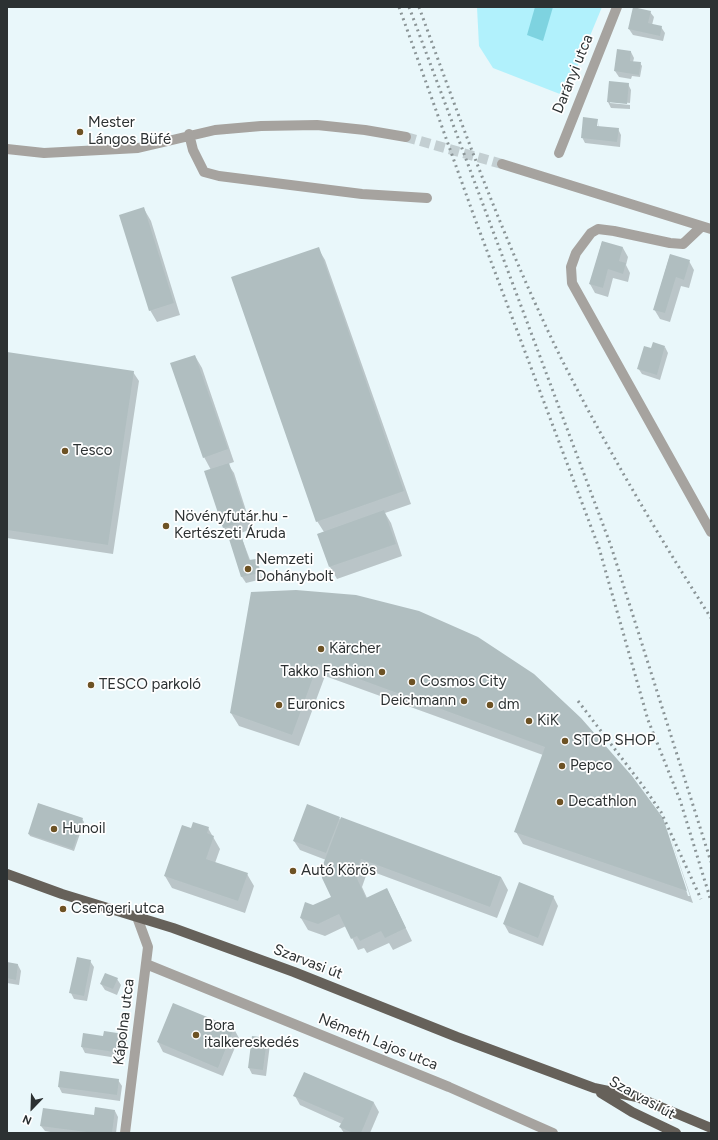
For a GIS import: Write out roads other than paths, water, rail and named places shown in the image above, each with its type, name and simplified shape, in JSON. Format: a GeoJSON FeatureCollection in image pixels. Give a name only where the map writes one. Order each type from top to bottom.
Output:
{"type":"FeatureCollection","features":[{"type":"Feature","properties":{"kind":"main road","name":"Szarvasi út"},"geometry":{"type":"LineString","coordinates":[[7,874],[62,894],[173,928],[294,972],[457,1037],[594,1088],[637,1097],[711,1128]]}},
{"type":"Feature","properties":{"kind":"main road","name":"Szarvasi út"},"geometry":{"type":"LineString","coordinates":[[594,1088],[632,1112],[676,1133]]}},
{"type":"Feature","properties":{"kind":"street","name":"Darányi utca"},"geometry":{"type":"LineString","coordinates":[[559,153],[617,7]]}},
{"type":"Feature","properties":{"kind":"street"},"geometry":{"type":"LineString","coordinates":[[7,149],[44,153],[138,148],[189,134],[261,126],[317,125],[364,130],[406,137]]}},
{"type":"Feature","properties":{"kind":"street"},"geometry":{"type":"LineString","coordinates":[[189,134],[193,150],[204,172],[218,176],[362,194],[427,198]]}},
{"type":"Feature","properties":{"kind":"street"},"geometry":{"type":"LineString","coordinates":[[502,164],[711,229]]}},
{"type":"Feature","properties":{"kind":"street"},"geometry":{"type":"LineString","coordinates":[[701,227],[683,244],[670,243],[614,230],[598,229],[591,233],[576,253],[571,267],[572,282],[711,532]]}},
{"type":"Feature","properties":{"kind":"street","name":"Kápolna utca"},"geometry":{"type":"LineString","coordinates":[[125,1133],[148,947],[137,917]]}},
{"type":"Feature","properties":{"kind":"street","name":"Németh Lajos utca"},"geometry":{"type":"LineString","coordinates":[[146,964],[449,1087],[553,1133]]}},
{"type":"Feature","properties":{"kind":"tunnel"},"geometry":{"type":"LineString","coordinates":[[406,137],[502,164]]}},
{"type":"Feature","properties":{"kind":"railway"},"geometry":{"type":"LineString","coordinates":[[399,7],[475,219],[599,548],[648,720],[680,800],[711,901]]}},
{"type":"Feature","properties":{"kind":"railway"},"geometry":{"type":"LineString","coordinates":[[409,7],[611,546],[711,862]]}},
{"type":"Feature","properties":{"kind":"railway"},"geometry":{"type":"LineString","coordinates":[[419,7],[485,184],[521,272],[561,358],[633,490],[711,618]]}},
{"type":"Feature","properties":{"kind":"railway"},"geometry":{"type":"LineString","coordinates":[[578,701],[661,812],[701,899]]}},
{"type":"Feature","properties":{"kind":"place","name":"Mester Lángos Büfé"},"geometry":{"type":"Point","coordinates":[80,132]}},
{"type":"Feature","properties":{"kind":"place","name":"Tesco"},"geometry":{"type":"Point","coordinates":[65,451]}},
{"type":"Feature","properties":{"kind":"place","name":"Növényfutár.hu - Kertészeti Áruda"},"geometry":{"type":"Point","coordinates":[166,526]}},
{"type":"Feature","properties":{"kind":"place","name":"Nemzeti Dohánybolt"},"geometry":{"type":"Point","coordinates":[248,569]}},
{"type":"Feature","properties":{"kind":"place","name":"Kärcher"},"geometry":{"type":"Point","coordinates":[321,649]}},
{"type":"Feature","properties":{"kind":"place","name":"Takko Fashion"},"geometry":{"type":"Point","coordinates":[382,672]}},
{"type":"Feature","properties":{"kind":"place","name":"Cosmos City"},"geometry":{"type":"Point","coordinates":[412,682]}},
{"type":"Feature","properties":{"kind":"place","name":"TESCO parkoló"},"geometry":{"type":"Point","coordinates":[91,685]}},
{"type":"Feature","properties":{"kind":"place","name":"Deichmann"},"geometry":{"type":"Point","coordinates":[464,701]}},
{"type":"Feature","properties":{"kind":"place","name":"Euronics"},"geometry":{"type":"Point","coordinates":[279,705]}},
{"type":"Feature","properties":{"kind":"place","name":"dm"},"geometry":{"type":"Point","coordinates":[490,705]}},
{"type":"Feature","properties":{"kind":"place","name":"KiK"},"geometry":{"type":"Point","coordinates":[529,721]}},
{"type":"Feature","properties":{"kind":"place","name":"STOP SHOP"},"geometry":{"type":"Point","coordinates":[565,741]}},
{"type":"Feature","properties":{"kind":"place","name":"Pepco"},"geometry":{"type":"Point","coordinates":[562,766]}},
{"type":"Feature","properties":{"kind":"place","name":"Decathlon"},"geometry":{"type":"Point","coordinates":[560,802]}},
{"type":"Feature","properties":{"kind":"place","name":"Hunoil"},"geometry":{"type":"Point","coordinates":[54,829]}},
{"type":"Feature","properties":{"kind":"place","name":"Autó Körös"},"geometry":{"type":"Point","coordinates":[293,871]}},
{"type":"Feature","properties":{"kind":"place","name":"Csengeri utca"},"geometry":{"type":"Point","coordinates":[63,909]}},
{"type":"Feature","properties":{"kind":"place","name":"Bora italkereskedés"},"geometry":{"type":"Point","coordinates":[196,1035]}}]}
